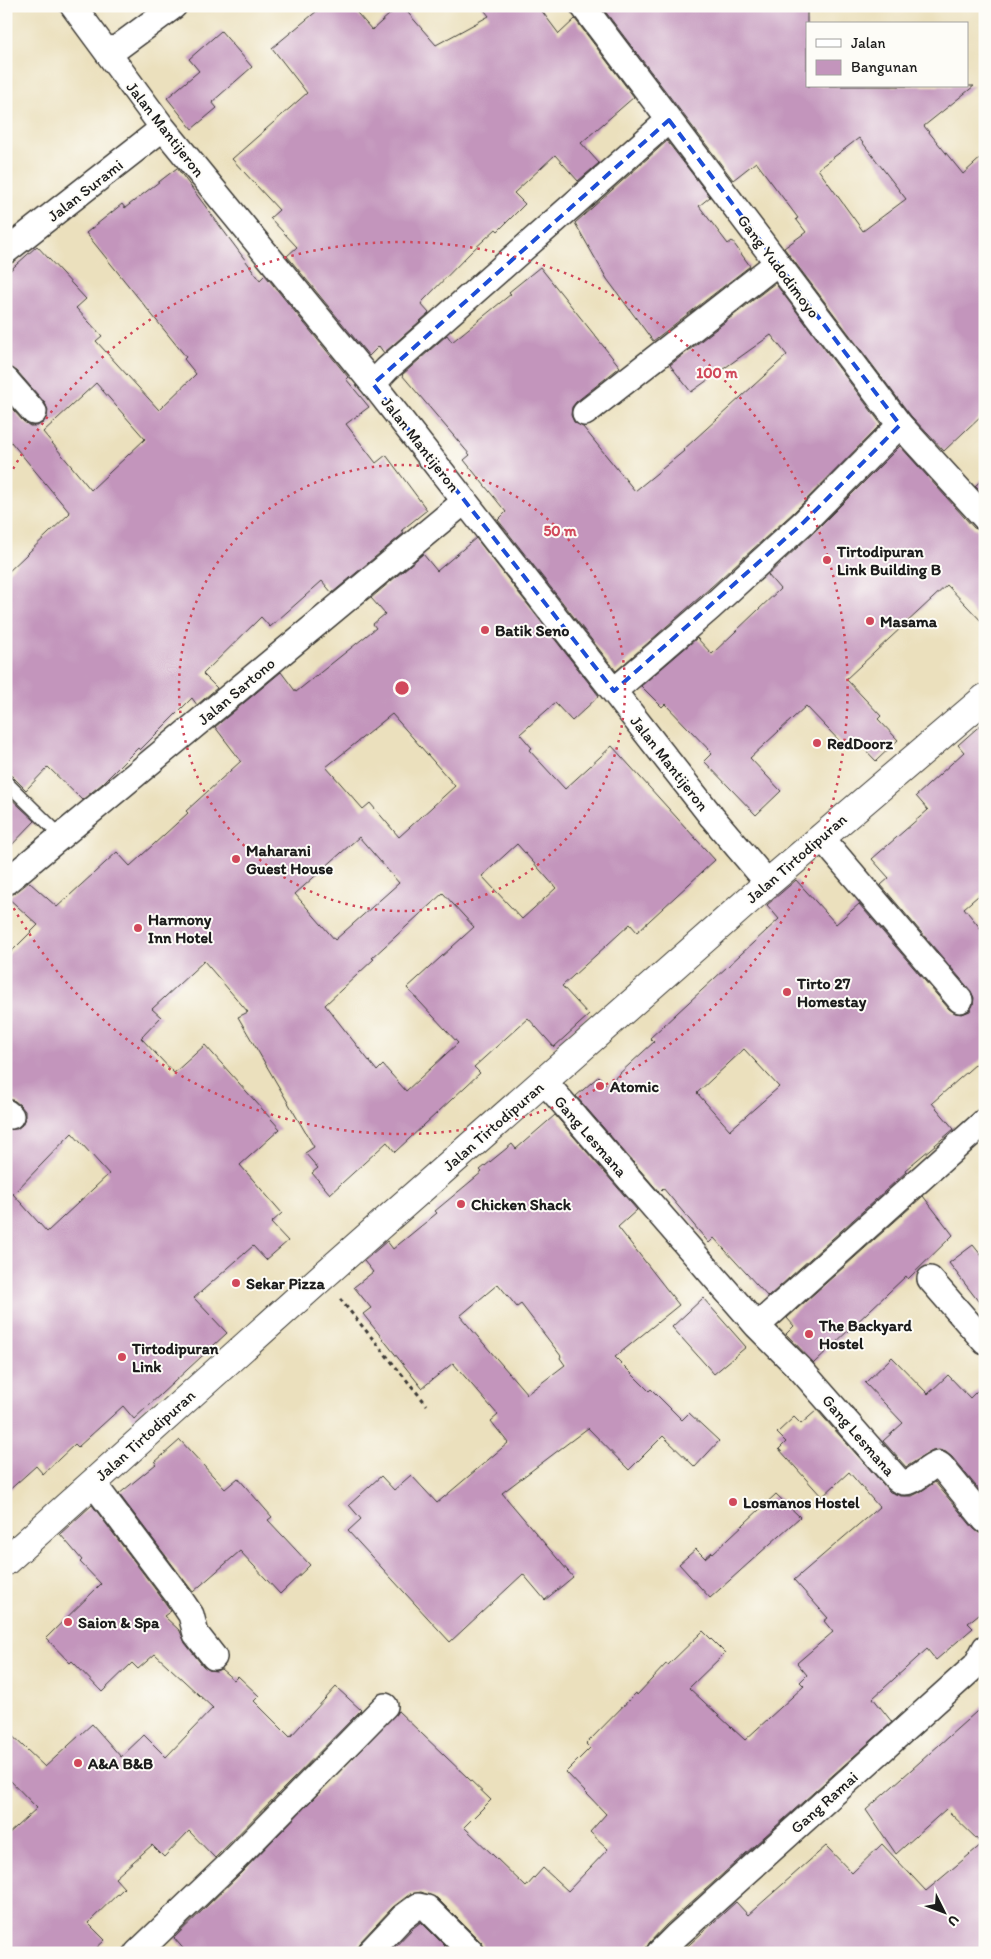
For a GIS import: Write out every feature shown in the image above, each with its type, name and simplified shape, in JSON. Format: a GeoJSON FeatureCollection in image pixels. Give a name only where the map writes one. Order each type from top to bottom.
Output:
{"type":"FeatureCollection","features":[{"type":"Feature","properties":{"kind":"street","name":"Jalan Mantijeron"},"geometry":{"type":"LineString","coordinates":[[74,6],[163,128],[373,384],[712,817],[768,882]]}},
{"type":"Feature","properties":{"kind":"street"},"geometry":{"type":"LineString","coordinates":[[109,54],[174,6]]}},
{"type":"Feature","properties":{"kind":"street","name":"Gang Yudodimoyo"},"geometry":{"type":"LineString","coordinates":[[583,6],[900,425],[985,518]]}},
{"type":"Feature","properties":{"kind":"street"},"geometry":{"type":"LineString","coordinates":[[373,384],[387,369],[668,120]]}},
{"type":"Feature","properties":{"kind":"street","name":"Jalan Surami"},"geometry":{"type":"LineString","coordinates":[[6,251],[163,128]]}},
{"type":"Feature","properties":{"kind":"street"},"geometry":{"type":"LineString","coordinates":[[585,413],[777,263]]}},
{"type":"Feature","properties":{"kind":"street"},"geometry":{"type":"LineString","coordinates":[[6,380],[34,412]]}},
{"type":"Feature","properties":{"kind":"street"},"geometry":{"type":"LineString","coordinates":[[614,691],[710,608],[804,522],[900,425]]}},
{"type":"Feature","properties":{"kind":"street","name":"Jalan Sartono"},"geometry":{"type":"LineString","coordinates":[[6,882],[465,501]]}},
{"type":"Feature","properties":{"kind":"street","name":"Jalan Tirtodipuran"},"geometry":{"type":"LineString","coordinates":[[10,1549],[92,1483],[768,882],[985,698]]}},
{"type":"Feature","properties":{"kind":"street"},"geometry":{"type":"LineString","coordinates":[[821,836],[960,1000]]}},
{"type":"Feature","properties":{"kind":"street","name":"Gang Lesmana"},"geometry":{"type":"LineString","coordinates":[[544,1081],[757,1326],[802,1370],[897,1479],[902,1483],[908,1483],[933,1465],[938,1464],[985,1520]]}},
{"type":"Feature","properties":{"kind":"street"},"geometry":{"type":"LineString","coordinates":[[757,1326],[985,1121]]}},
{"type":"Feature","properties":{"kind":"street"},"geometry":{"type":"LineString","coordinates":[[930,1278],[985,1342]]}},
{"type":"Feature","properties":{"kind":"street"},"geometry":{"type":"LineString","coordinates":[[92,1483],[121,1517],[176,1592],[192,1616],[196,1634],[214,1657]]}},
{"type":"Feature","properties":{"kind":"street","name":"Gang Ramai"},"geometry":{"type":"LineString","coordinates":[[659,1953],[683,1929],[982,1663]]}},
{"type":"Feature","properties":{"kind":"street"},"geometry":{"type":"LineString","coordinates":[[137,1953],[231,1862],[385,1706]]}},
{"type":"Feature","properties":{"kind":"street"},"geometry":{"type":"LineString","coordinates":[[369,1953],[403,1917],[418,1906],[427,1908],[472,1953]]}},
{"type":"Feature","properties":{"kind":"lane"},"geometry":{"type":"LineString","coordinates":[[6,782],[61,836]]}},
{"type":"Feature","properties":{"kind":"path"},"geometry":{"type":"LineString","coordinates":[[322,1278],[427,1405]]}},
{"type":"Feature","properties":{"kind":"highlighted area"},"geometry":{"type":"Polygon","coordinates":[[[669,120],[900,425],[804,522],[614,691],[373,384],[669,120]]]}},
{"type":"Feature","properties":{"kind":"building"},"geometry":{"type":"Polygon","coordinates":[[[323,6],[351,6],[372,30],[399,6],[402,6],[436,45],[489,16],[481,6],[538,6],[559,34],[575,19],[634,97],[581,143],[599,163],[578,181],[555,155],[514,193],[525,204],[498,231],[496,229],[472,251],[423,301],[421,304],[429,313],[384,353],[379,346],[369,356],[287,256],[297,247],[270,218],[279,210],[232,159],[307,93],[272,48],[323,6]]]}},
{"type":"Feature","properties":{"kind":"building"},"geometry":{"type":"Polygon","coordinates":[[[601,6],[807,6],[806,88],[968,88],[968,86],[974,86],[924,126],[963,174],[985,154],[985,412],[944,451],[911,416],[784,248],[806,232],[796,219],[798,218],[756,162],[733,180],[601,6]],[[859,138],[818,169],[863,231],[906,199],[859,138]]]}},
{"type":"Feature","properties":{"kind":"building"},"geometry":{"type":"Polygon","coordinates":[[[221,31],[252,67],[212,102],[217,108],[192,129],[167,98],[199,71],[189,59],[221,31]]]}},
{"type":"Feature","properties":{"kind":"building"},"geometry":{"type":"Polygon","coordinates":[[[667,141],[710,197],[699,206],[728,244],[732,241],[750,266],[653,341],[607,279],[575,223],[667,141]]]}},
{"type":"Feature","properties":{"kind":"building"},"geometry":{"type":"Polygon","coordinates":[[[177,168],[260,280],[265,275],[348,377],[346,379],[369,407],[346,424],[376,463],[386,455],[427,510],[402,530],[404,533],[332,593],[322,581],[270,627],[261,617],[203,674],[217,688],[197,705],[192,698],[140,750],[138,748],[102,784],[82,800],[48,767],[26,790],[12,776],[6,774],[6,574],[70,513],[6,436],[6,402],[30,426],[37,426],[43,423],[47,417],[48,410],[45,403],[17,371],[6,366],[6,274],[37,246],[86,299],[76,308],[102,336],[96,341],[159,410],[196,374],[184,359],[186,357],[86,233],[122,204],[125,208],[177,168]],[[96,383],[43,432],[91,490],[145,439],[96,383]]]}},
{"type":"Feature","properties":{"kind":"building"},"geometry":{"type":"Polygon","coordinates":[[[540,267],[620,367],[576,402],[572,407],[571,415],[574,422],[583,427],[635,491],[684,451],[787,355],[771,335],[691,392],[670,365],[775,283],[881,424],[794,512],[616,671],[498,520],[506,512],[464,460],[470,455],[402,375],[447,335],[452,342],[511,294],[509,292],[540,267]]]}},
{"type":"Feature","properties":{"kind":"building"},"geometry":{"type":"Polygon","coordinates":[[[900,446],[974,528],[985,532],[985,625],[947,585],[846,679],[881,716],[878,719],[898,740],[876,761],[856,740],[847,749],[806,706],[750,758],[781,791],[756,815],[704,761],[712,753],[665,704],[662,707],[641,686],[697,638],[712,654],[780,589],[768,575],[900,446]]]}},
{"type":"Feature","properties":{"kind":"building"},"geometry":{"type":"Polygon","coordinates":[[[985,477],[985,496],[975,486],[985,477]]]}},
{"type":"Feature","properties":{"kind":"building"},"geometry":{"type":"Polygon","coordinates":[[[476,538],[599,696],[572,721],[555,703],[520,734],[532,748],[529,750],[565,789],[612,746],[715,860],[637,932],[630,924],[562,986],[589,1015],[554,1047],[528,1018],[474,1067],[480,1073],[395,1152],[387,1142],[330,1194],[312,1173],[318,1168],[305,1153],[314,1147],[238,1017],[248,1012],[204,961],[152,1009],[161,1017],[141,1038],[174,1073],[205,1045],[280,1129],[240,1165],[282,1213],[271,1223],[288,1241],[266,1260],[253,1246],[194,1298],[227,1333],[134,1419],[123,1406],[78,1447],[75,1444],[43,1474],[36,1466],[6,1493],[6,1129],[17,1129],[22,1125],[25,1111],[15,1101],[6,1098],[6,957],[38,925],[7,897],[29,882],[57,907],[117,852],[130,866],[241,761],[215,727],[281,672],[296,692],[376,628],[373,624],[385,614],[371,598],[423,554],[437,571],[476,538]],[[392,714],[326,767],[363,809],[370,803],[399,837],[455,786],[392,714]],[[359,837],[295,894],[335,940],[399,883],[359,837]],[[517,844],[482,876],[522,919],[556,888],[517,844]],[[443,893],[372,958],[374,959],[325,1005],[377,1071],[383,1065],[406,1091],[458,1043],[407,988],[474,927],[443,893]],[[72,1133],[13,1194],[47,1232],[109,1174],[72,1133]]]}},
{"type":"Feature","properties":{"kind":"building"},"geometry":{"type":"Polygon","coordinates":[[[985,721],[985,890],[964,908],[985,934],[985,1056],[932,1103],[954,1129],[905,1170],[906,1172],[768,1297],[714,1238],[709,1243],[663,1188],[659,1192],[576,1096],[599,1076],[607,1085],[654,1042],[650,1038],[779,919],[767,905],[796,880],[836,924],[859,904],[949,1009],[955,1013],[962,1014],[970,1011],[974,998],[971,991],[881,885],[889,878],[872,859],[928,810],[916,796],[964,752],[958,745],[985,721]],[[744,1049],[697,1093],[730,1130],[779,1087],[744,1049]]]}},
{"type":"Feature","properties":{"kind":"building"},"geometry":{"type":"Polygon","coordinates":[[[6,794],[35,821],[6,851],[6,794]]]}},
{"type":"Feature","properties":{"kind":"building"},"geometry":{"type":"Polygon","coordinates":[[[555,1115],[637,1210],[618,1227],[679,1305],[615,1357],[682,1420],[689,1413],[719,1441],[695,1467],[663,1436],[629,1470],[588,1428],[502,1493],[573,1577],[545,1600],[523,1574],[450,1642],[348,1531],[361,1519],[349,1505],[381,1476],[394,1490],[411,1475],[437,1503],[508,1443],[491,1421],[498,1415],[453,1363],[422,1388],[363,1314],[371,1308],[354,1287],[373,1272],[364,1261],[387,1241],[393,1249],[437,1213],[435,1211],[482,1172],[480,1170],[512,1144],[516,1149],[555,1115]],[[498,1284],[460,1316],[527,1394],[565,1365],[560,1358],[561,1356],[521,1304],[517,1307],[498,1284]]]}},
{"type":"Feature","properties":{"kind":"building"},"geometry":{"type":"Polygon","coordinates":[[[923,1196],[953,1235],[908,1279],[906,1276],[814,1363],[786,1334],[794,1326],[787,1318],[923,1196]]]}},
{"type":"Feature","properties":{"kind":"building"},"geometry":{"type":"Polygon","coordinates":[[[973,1245],[985,1260],[985,1310],[949,1263],[973,1245]]]}},
{"type":"Feature","properties":{"kind":"building"},"geometry":{"type":"Polygon","coordinates":[[[703,1298],[746,1347],[714,1374],[672,1327],[703,1298]]]}},
{"type":"Feature","properties":{"kind":"building"},"geometry":{"type":"Polygon","coordinates":[[[892,1357],[928,1394],[948,1375],[970,1398],[985,1383],[985,1497],[946,1452],[932,1451],[906,1467],[883,1441],[903,1423],[865,1383],[892,1357]]]}},
{"type":"Feature","properties":{"kind":"building"},"geometry":{"type":"Polygon","coordinates":[[[817,1410],[890,1492],[901,1496],[912,1496],[935,1482],[974,1529],[979,1533],[985,1534],[985,1609],[968,1623],[973,1628],[936,1660],[927,1649],[873,1698],[892,1722],[666,1925],[649,1943],[645,1953],[486,1953],[482,1943],[437,1898],[421,1892],[410,1894],[393,1907],[359,1943],[355,1953],[187,1953],[174,1938],[241,1873],[398,1711],[491,1800],[464,1827],[526,1887],[543,1868],[568,1891],[608,1849],[590,1832],[606,1814],[566,1772],[590,1748],[586,1744],[636,1693],[637,1695],[666,1664],[668,1665],[703,1631],[725,1653],[689,1688],[745,1740],[804,1686],[800,1682],[807,1675],[797,1663],[833,1632],[824,1621],[828,1618],[794,1580],[879,1507],[849,1472],[822,1497],[779,1449],[786,1442],[777,1433],[794,1417],[801,1424],[817,1410]]]}},
{"type":"Feature","properties":{"kind":"building"},"geometry":{"type":"Polygon","coordinates":[[[180,1440],[225,1489],[238,1478],[272,1517],[268,1520],[310,1565],[280,1594],[240,1551],[193,1592],[119,1494],[156,1464],[155,1462],[180,1440]]]}},
{"type":"Feature","properties":{"kind":"building"},"geometry":{"type":"Polygon","coordinates":[[[776,1494],[800,1517],[710,1598],[679,1564],[696,1549],[705,1558],[713,1553],[776,1494]]]}},
{"type":"Feature","properties":{"kind":"building"},"geometry":{"type":"Polygon","coordinates":[[[92,1505],[171,1611],[164,1616],[180,1631],[185,1643],[203,1666],[209,1670],[216,1671],[221,1669],[234,1680],[238,1676],[259,1696],[254,1701],[290,1737],[336,1687],[361,1710],[215,1858],[189,1831],[164,1857],[152,1845],[115,1878],[124,1888],[88,1923],[105,1940],[91,1953],[6,1953],[6,1836],[37,1808],[6,1776],[6,1730],[45,1767],[92,1724],[121,1757],[144,1735],[166,1757],[213,1708],[155,1654],[138,1669],[132,1663],[102,1692],[46,1638],[101,1584],[80,1562],[82,1560],[60,1534],[92,1505]]]}},
{"type":"Feature","properties":{"kind":"building"},"geometry":{"type":"Polygon","coordinates":[[[985,1704],[985,1953],[680,1953],[736,1902],[748,1915],[826,1846],[852,1873],[882,1844],[926,1891],[982,1844],[946,1809],[896,1854],[866,1810],[985,1704]]]}},
{"type":"Feature","properties":{"kind":"building"},"geometry":{"type":"Polygon","coordinates":[[[421,1922],[445,1946],[438,1953],[389,1953],[413,1928],[421,1922]]]}},
{"type":"Feature","properties":{"kind":"place","name":"Tirtodipuran Link Building B"},"geometry":{"type":"Point","coordinates":[827,560]}},
{"type":"Feature","properties":{"kind":"place","name":"Masama"},"geometry":{"type":"Point","coordinates":[870,621]}},
{"type":"Feature","properties":{"kind":"place","name":"Batik Seno"},"geometry":{"type":"Point","coordinates":[485,630]}},
{"type":"Feature","properties":{"kind":"place","name":"RedDoorz"},"geometry":{"type":"Point","coordinates":[817,743]}},
{"type":"Feature","properties":{"kind":"place","name":"Maharani Guest House"},"geometry":{"type":"Point","coordinates":[236,859]}},
{"type":"Feature","properties":{"kind":"place","name":"Harmony Inn Hotel"},"geometry":{"type":"Point","coordinates":[138,928]}},
{"type":"Feature","properties":{"kind":"place","name":"Tirto 27 Homestay"},"geometry":{"type":"Point","coordinates":[787,992]}},
{"type":"Feature","properties":{"kind":"place","name":"Atomic"},"geometry":{"type":"Point","coordinates":[600,1086]}},
{"type":"Feature","properties":{"kind":"place","name":"Chicken Shack"},"geometry":{"type":"Point","coordinates":[461,1204]}},
{"type":"Feature","properties":{"kind":"place","name":"Sekar Pizza"},"geometry":{"type":"Point","coordinates":[236,1283]}},
{"type":"Feature","properties":{"kind":"place","name":"The Backyard Hostel"},"geometry":{"type":"Point","coordinates":[809,1334]}},
{"type":"Feature","properties":{"kind":"place","name":"Tirtodipuran Link"},"geometry":{"type":"Point","coordinates":[122,1357]}},
{"type":"Feature","properties":{"kind":"place","name":"Losmanos Hostel"},"geometry":{"type":"Point","coordinates":[733,1502]}},
{"type":"Feature","properties":{"kind":"place","name":"Saion & Spa"},"geometry":{"type":"Point","coordinates":[68,1622]}},
{"type":"Feature","properties":{"kind":"place","name":"A&A B&B"},"geometry":{"type":"Point","coordinates":[78,1763]}}]}
